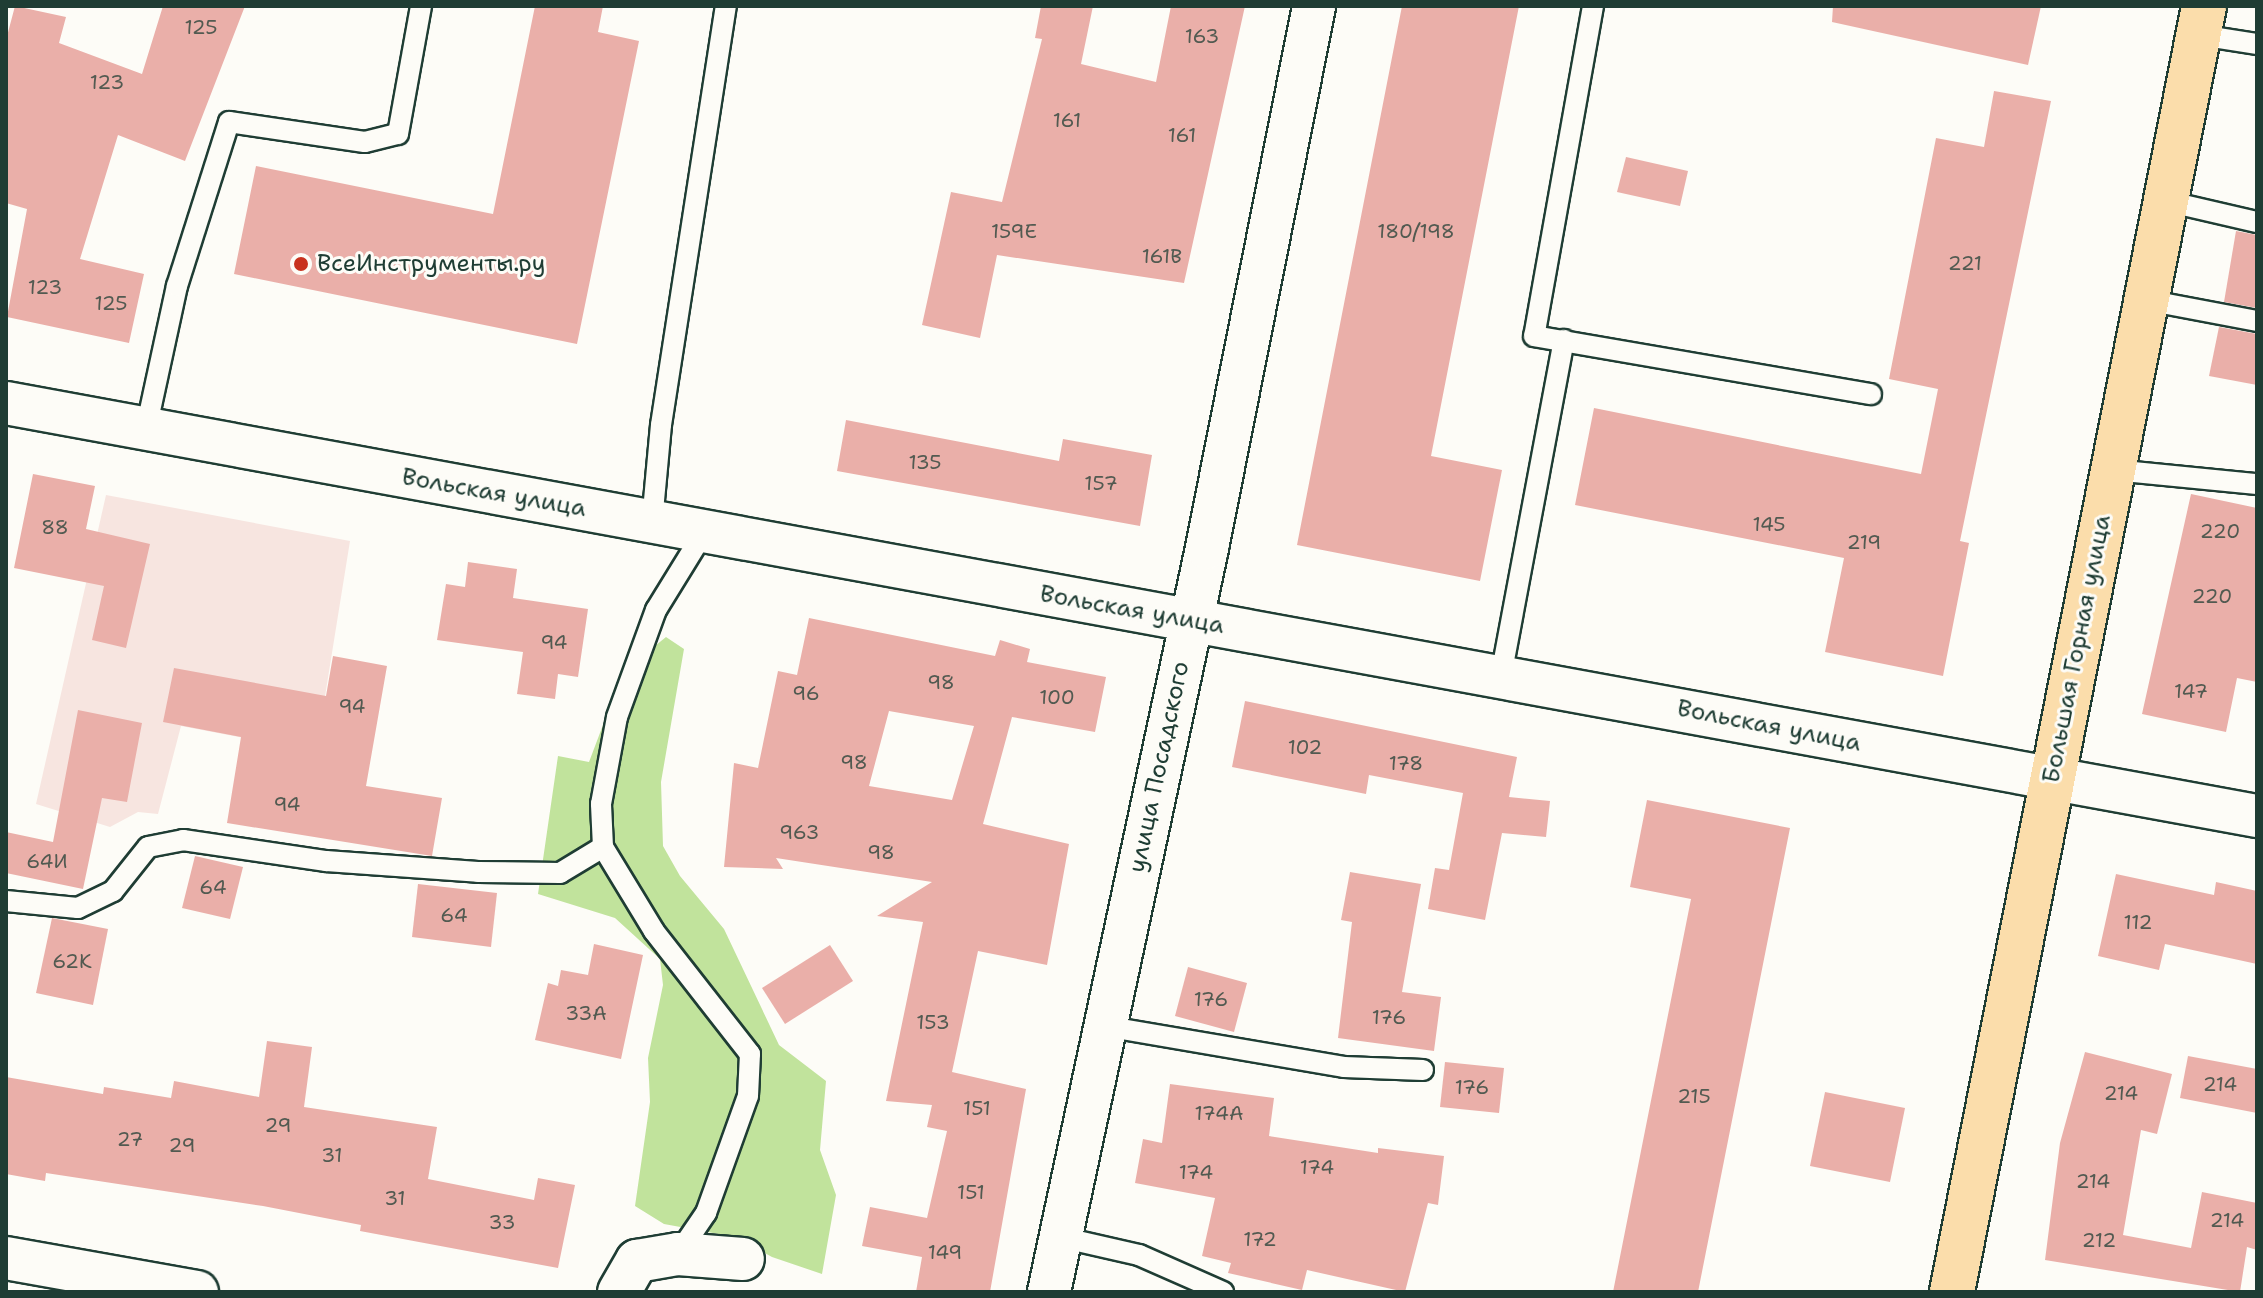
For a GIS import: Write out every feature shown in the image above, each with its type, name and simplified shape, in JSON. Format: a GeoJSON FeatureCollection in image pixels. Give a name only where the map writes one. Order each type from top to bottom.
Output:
{"type":"FeatureCollection","features":[{"type":"Feature","properties":{"kind":"main road","name":"Большая Горная улица"},"geometry":{"type":"LineString","coordinates":[[1960,1290],[2050,779],[2202,21]]}},
{"type":"Feature","properties":{"kind":"street","name":"улица Посадского"},"geometry":{"type":"LineString","coordinates":[[1049,1292],[1192,620],[1314,6]]}},
{"type":"Feature","properties":{"kind":"street","name":"Вольская улица"},"geometry":{"type":"LineString","coordinates":[[6,403],[2257,816]]}},
{"type":"Feature","properties":{"kind":"street"},"geometry":{"type":"LineString","coordinates":[[619,1292],[637,1261],[678,1254],[743,1259]]}},
{"type":"Feature","properties":{"kind":"street"},"geometry":{"type":"LineString","coordinates":[[6,1258],[197,1292]]}},
{"type":"Feature","properties":{"kind":"lane"},"geometry":{"type":"LineString","coordinates":[[146,429],[177,286],[229,122],[365,142],[398,134],[421,6]]}},
{"type":"Feature","properties":{"kind":"lane"},"geometry":{"type":"LineString","coordinates":[[652,522],[661,425],[726,6]]}},
{"type":"Feature","properties":{"kind":"lane"},"geometry":{"type":"LineString","coordinates":[[1593,6],[1534,336],[1871,394]]}},
{"type":"Feature","properties":{"kind":"lane"},"geometry":{"type":"LineString","coordinates":[[2202,21],[2257,44]]}},
{"type":"Feature","properties":{"kind":"lane"},"geometry":{"type":"LineString","coordinates":[[2166,201],[2257,222]]}},
{"type":"Feature","properties":{"kind":"lane"},"geometry":{"type":"LineString","coordinates":[[2146,300],[2257,321]]}},
{"type":"Feature","properties":{"kind":"lane"},"geometry":{"type":"LineString","coordinates":[[1501,676],[1564,340]]}},
{"type":"Feature","properties":{"kind":"lane"},"geometry":{"type":"LineString","coordinates":[[2113,470],[2257,484]]}},
{"type":"Feature","properties":{"kind":"lane"},"geometry":{"type":"LineString","coordinates":[[678,1254],[706,1213],[744,1109],[750,1054],[654,931],[603,847],[601,804],[617,717],[656,610],[704,532]]}},
{"type":"Feature","properties":{"kind":"lane"},"geometry":{"type":"LineString","coordinates":[[6,901],[78,908],[113,891],[148,847],[183,840],[326,861],[478,872],[560,873],[603,847]]}},
{"type":"Feature","properties":{"kind":"lane"},"geometry":{"type":"LineString","coordinates":[[1104,1026],[1344,1067],[1423,1070]]}},
{"type":"Feature","properties":{"kind":"lane"},"geometry":{"type":"LineString","coordinates":[[1060,1237],[1139,1255],[1223,1292]]}},
{"type":"Feature","properties":{"kind":"shaded area"},"geometry":{"type":"Polygon","coordinates":[[[106,495],[350,541],[317,746],[287,746],[181,726],[158,814],[138,812],[110,827],[36,804],[106,495]]]}},
{"type":"Feature","properties":{"kind":"green space"},"geometry":{"type":"Polygon","coordinates":[[[666,637],[684,649],[661,782],[663,846],[680,876],[724,929],[779,1045],[826,1081],[820,1150],[836,1195],[822,1274],[772,1257],[735,1237],[664,1224],[635,1206],[650,1102],[648,1058],[663,985],[660,959],[615,918],[538,894],[558,756],[589,762],[623,672],[666,637]]]}},
{"type":"Feature","properties":{"kind":"building"},"geometry":{"type":"Polygon","coordinates":[[[15,6],[66,17],[59,43],[142,74],[163,6],[245,6],[185,161],[118,135],[80,259],[144,274],[129,343],[7,317],[27,209],[6,203],[6,40],[15,6]]]}},
{"type":"Feature","properties":{"kind":"building"},"geometry":{"type":"Polygon","coordinates":[[[535,6],[603,6],[598,32],[639,41],[577,344],[234,274],[256,166],[493,214],[535,6]]]}},
{"type":"Feature","properties":{"kind":"building"},"geometry":{"type":"Polygon","coordinates":[[[1041,6],[1093,6],[1081,64],[1156,82],[1171,6],[1245,6],[1184,283],[997,255],[980,338],[922,325],[951,192],[1002,202],[1042,39],[1035,38],[1041,6]]]}},
{"type":"Feature","properties":{"kind":"building"},"geometry":{"type":"Polygon","coordinates":[[[1402,6],[1519,6],[1431,456],[1502,470],[1480,581],[1297,545],[1402,6]]]}},
{"type":"Feature","properties":{"kind":"building"},"geometry":{"type":"Polygon","coordinates":[[[1833,6],[2041,6],[2028,65],[1832,22],[1833,6]]]}},
{"type":"Feature","properties":{"kind":"building"},"geometry":{"type":"Polygon","coordinates":[[[1994,91],[2051,101],[1960,541],[1969,543],[1943,676],[1825,652],[1844,558],[1575,505],[1594,408],[1921,474],[1938,389],[1889,379],[1936,138],[1984,147],[1994,91]]]}},
{"type":"Feature","properties":{"kind":"building"},"geometry":{"type":"Polygon","coordinates":[[[1626,157],[1688,171],[1680,206],[1617,192],[1626,157]]]}},
{"type":"Feature","properties":{"kind":"building"},"geometry":{"type":"Polygon","coordinates":[[[2236,231],[2257,235],[2257,308],[2224,302],[2236,231]]]}},
{"type":"Feature","properties":{"kind":"building"},"geometry":{"type":"Polygon","coordinates":[[[2219,327],[2257,334],[2257,385],[2209,376],[2219,327]]]}},
{"type":"Feature","properties":{"kind":"building"},"geometry":{"type":"Polygon","coordinates":[[[846,420],[1059,461],[1063,439],[1152,455],[1140,526],[837,471],[846,420]]]}},
{"type":"Feature","properties":{"kind":"building"},"geometry":{"type":"Polygon","coordinates":[[[33,474],[95,486],[86,529],[150,544],[126,648],[92,640],[104,586],[14,568],[33,474]]]}},
{"type":"Feature","properties":{"kind":"building"},"geometry":{"type":"Polygon","coordinates":[[[2191,494],[2257,508],[2257,682],[2237,678],[2226,732],[2142,714],[2191,494]]]}},
{"type":"Feature","properties":{"kind":"building"},"geometry":{"type":"Polygon","coordinates":[[[468,562],[517,569],[513,598],[588,609],[578,677],[558,674],[555,699],[517,694],[523,652],[437,640],[446,584],[465,587],[468,562]]]}},
{"type":"Feature","properties":{"kind":"building"},"geometry":{"type":"Polygon","coordinates":[[[809,618],[995,656],[1000,640],[1030,649],[1027,662],[1106,677],[1095,732],[1012,717],[983,824],[1069,844],[1047,965],[978,951],[952,1072],[1026,1089],[990,1292],[916,1292],[922,1257],[862,1246],[870,1207],[927,1218],[947,1131],[927,1127],[932,1105],[886,1101],[923,922],[877,916],[932,882],[776,858],[783,869],[724,867],[734,763],[758,768],[778,671],[797,675],[809,618]],[[889,711],[869,786],[952,800],[974,726],[889,711]]]}},
{"type":"Feature","properties":{"kind":"building"},"geometry":{"type":"Polygon","coordinates":[[[333,656],[387,666],[366,786],[442,798],[432,856],[227,823],[241,737],[163,722],[174,668],[326,696],[333,656]]]}},
{"type":"Feature","properties":{"kind":"building"},"geometry":{"type":"Polygon","coordinates":[[[1245,701],[1517,757],[1509,797],[1550,801],[1546,837],[1502,833],[1485,920],[1428,909],[1435,868],[1449,870],[1463,793],[1369,775],[1366,794],[1232,767],[1245,701]]]}},
{"type":"Feature","properties":{"kind":"building"},"geometry":{"type":"Polygon","coordinates":[[[78,710],[142,723],[127,802],[102,798],[83,889],[6,873],[6,832],[53,842],[78,710]]]}},
{"type":"Feature","properties":{"kind":"building"},"geometry":{"type":"Polygon","coordinates":[[[1647,800],[1790,828],[1698,1292],[1613,1292],[1691,899],[1630,887],[1647,800]]]}},
{"type":"Feature","properties":{"kind":"building"},"geometry":{"type":"Polygon","coordinates":[[[195,856],[243,867],[230,919],[182,908],[195,856]]]}},
{"type":"Feature","properties":{"kind":"building"},"geometry":{"type":"Polygon","coordinates":[[[1350,872],[1421,884],[1402,992],[1441,997],[1434,1051],[1338,1038],[1352,922],[1341,920],[1350,872]]]}},
{"type":"Feature","properties":{"kind":"building"},"geometry":{"type":"Polygon","coordinates":[[[2116,874],[2214,895],[2216,882],[2257,891],[2257,964],[2165,944],[2159,970],[2098,956],[2116,874]]]}},
{"type":"Feature","properties":{"kind":"building"},"geometry":{"type":"Polygon","coordinates":[[[418,884],[497,893],[491,947],[412,937],[418,884]]]}},
{"type":"Feature","properties":{"kind":"building"},"geometry":{"type":"Polygon","coordinates":[[[52,918],[108,929],[93,1005],[36,993],[52,918]]]}},
{"type":"Feature","properties":{"kind":"building"},"geometry":{"type":"Polygon","coordinates":[[[594,944],[643,955],[621,1059],[535,1040],[548,983],[558,986],[561,970],[588,975],[594,944]]]}},
{"type":"Feature","properties":{"kind":"building"},"geometry":{"type":"Polygon","coordinates":[[[830,945],[853,981],[785,1024],[762,988],[830,945]]]}},
{"type":"Feature","properties":{"kind":"building"},"geometry":{"type":"Polygon","coordinates":[[[1188,967],[1247,983],[1234,1032],[1175,1016],[1188,967]]]}},
{"type":"Feature","properties":{"kind":"building"},"geometry":{"type":"Polygon","coordinates":[[[267,1041],[312,1047],[304,1107],[437,1127],[428,1179],[534,1200],[538,1178],[575,1185],[558,1268],[360,1231],[361,1225],[263,1206],[46,1173],[45,1181],[6,1174],[6,1077],[103,1094],[104,1087],[171,1098],[174,1081],[259,1097],[267,1041]]]}},
{"type":"Feature","properties":{"kind":"building"},"geometry":{"type":"Polygon","coordinates":[[[2085,1052],[2172,1074],[2157,1134],[2141,1130],[2123,1235],[2191,1248],[2202,1192],[2257,1203],[2257,1250],[2247,1247],[2240,1292],[2045,1260],[2060,1143],[2085,1052]]]}},
{"type":"Feature","properties":{"kind":"building"},"geometry":{"type":"Polygon","coordinates":[[[2188,1056],[2257,1069],[2257,1113],[2180,1098],[2188,1056]]]}},
{"type":"Feature","properties":{"kind":"building"},"geometry":{"type":"Polygon","coordinates":[[[1445,1062],[1504,1068],[1499,1113],[1440,1107],[1445,1062]]]}},
{"type":"Feature","properties":{"kind":"building"},"geometry":{"type":"Polygon","coordinates":[[[1170,1084],[1274,1098],[1269,1136],[1378,1153],[1378,1148],[1444,1156],[1438,1205],[1428,1203],[1405,1292],[1307,1270],[1302,1290],[1228,1273],[1231,1263],[1202,1256],[1215,1198],[1135,1183],[1143,1139],[1162,1143],[1170,1084]]]}},
{"type":"Feature","properties":{"kind":"building"},"geometry":{"type":"Polygon","coordinates":[[[1825,1092],[1905,1108],[1890,1182],[1810,1166],[1825,1092]]]}},
{"type":"Feature","properties":{"kind":"place","name":"ВсеИнструменты.ру"},"geometry":{"type":"Point","coordinates":[301,264]}}]}
